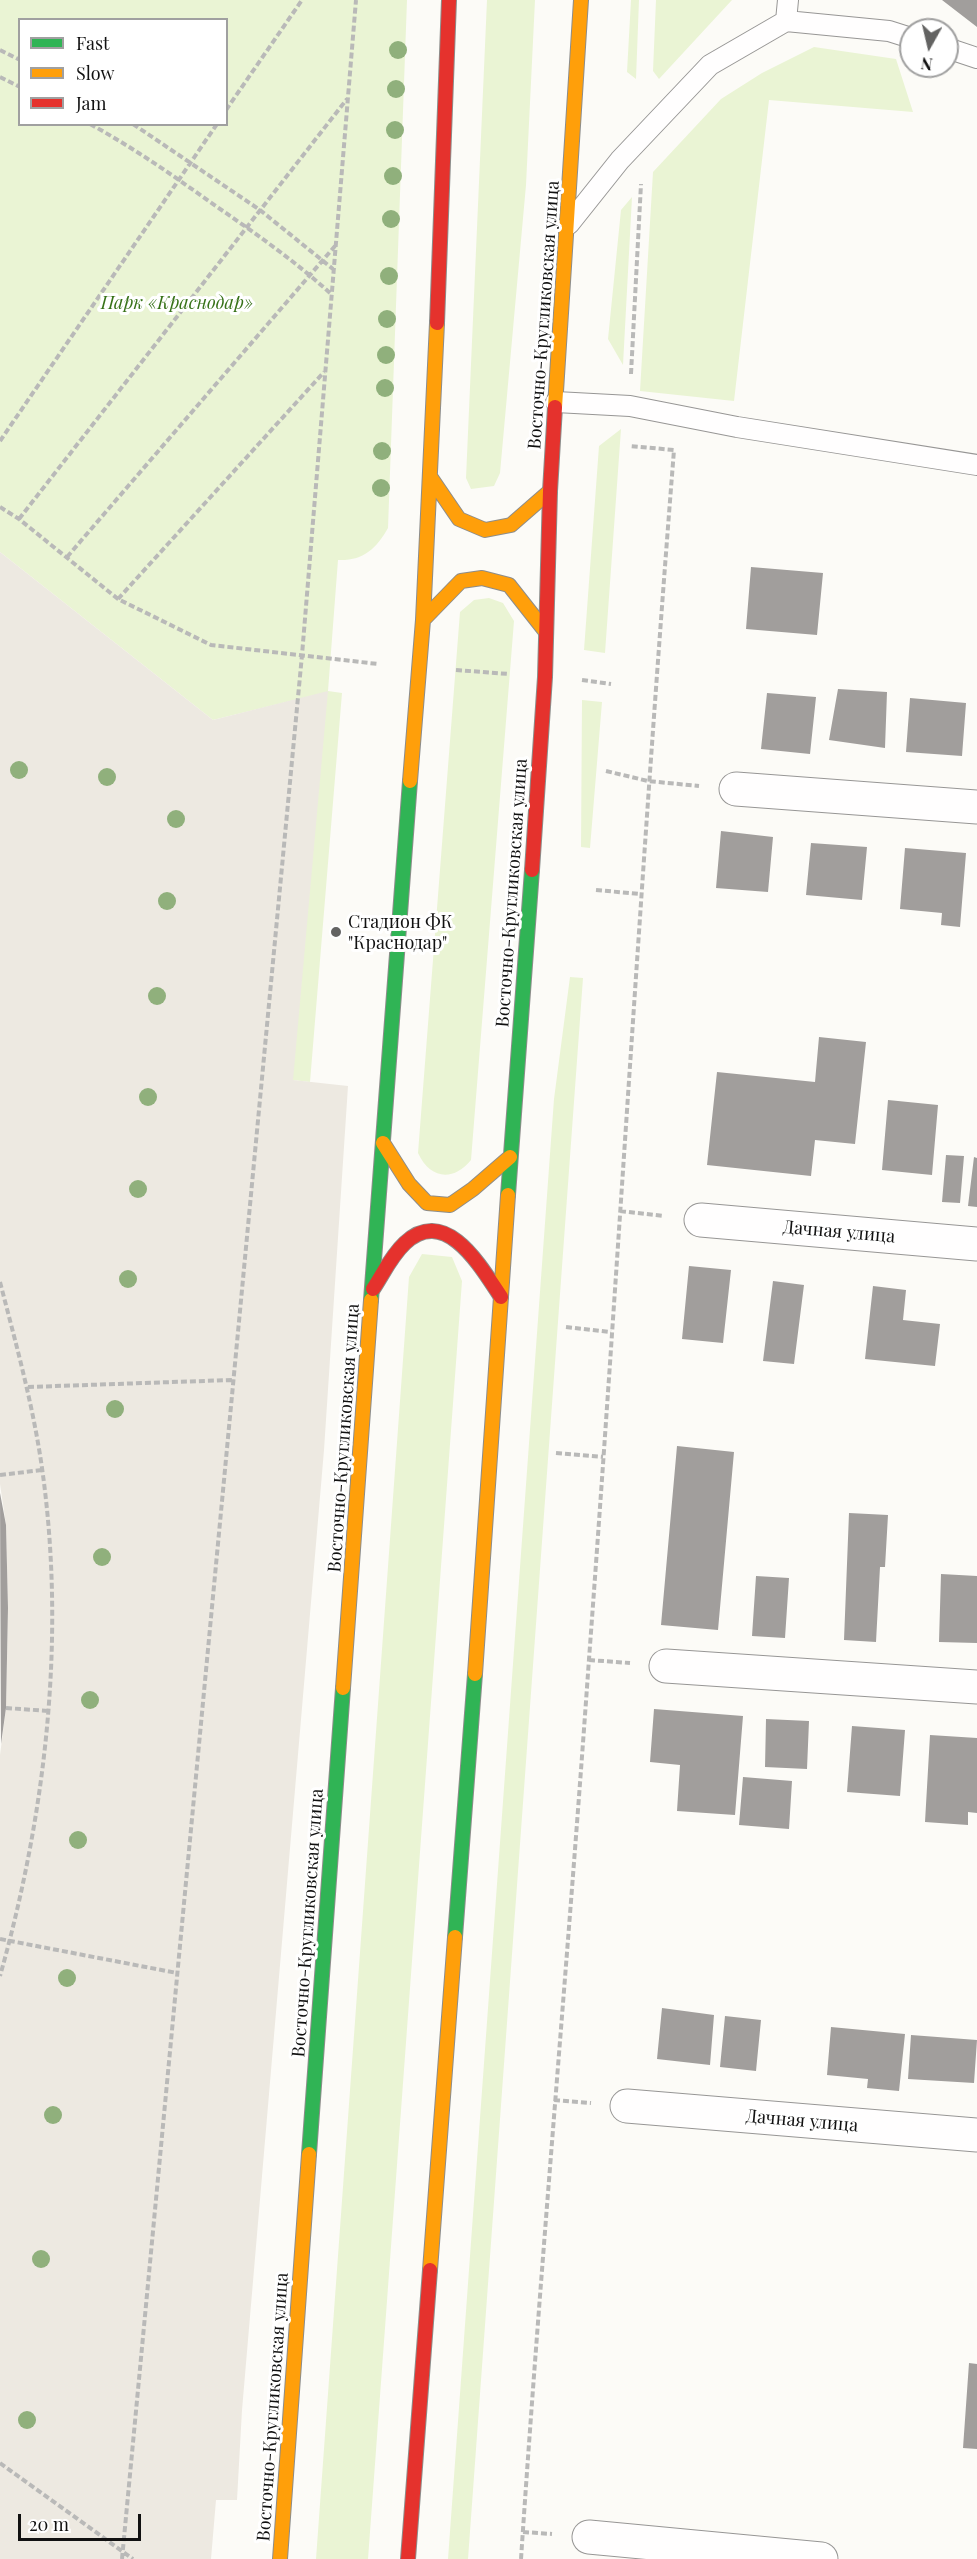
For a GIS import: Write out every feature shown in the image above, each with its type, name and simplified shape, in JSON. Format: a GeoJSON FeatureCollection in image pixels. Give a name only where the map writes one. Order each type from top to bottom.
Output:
{"type":"FeatureCollection","features":[{"type":"Feature","properties":{"kind":"main road","name":"Восточно-Кругликовская улица"},"geometry":{"type":"LineString","coordinates":[[280,2559],[423,620],[431,478],[449,0]]}},
{"type":"Feature","properties":{"kind":"main road","name":"Восточно-Кругликовская улица"},"geometry":{"type":"LineString","coordinates":[[408,2559],[485,1548],[510,1157],[538,789],[550,491],[581,0]]}},
{"type":"Feature","properties":{"kind":"main road"},"geometry":{"type":"LineString","coordinates":[[431,478],[459,519],[485,530],[511,525],[550,491]]}},
{"type":"Feature","properties":{"kind":"main road"},"geometry":{"type":"LineString","coordinates":[[423,620],[460,581],[482,578],[509,585],[546,632]]}},
{"type":"Feature","properties":{"kind":"main road"},"geometry":{"type":"LineString","coordinates":[[383,1143],[408,1184],[427,1203],[450,1204],[473,1189],[510,1157]]}},
{"type":"Feature","properties":{"kind":"main road","name":"Восточно-Кругликовская улица"},"geometry":{"type":"LineString","coordinates":[[373,1289],[406,1242],[426,1231],[446,1232],[468,1251],[501,1297]]}},
{"type":"Feature","properties":{"kind":"street"},"geometry":{"type":"LineString","coordinates":[[736,789],[977,807]]}},
{"type":"Feature","properties":{"kind":"street","name":"Дачная улица"},"geometry":{"type":"LineString","coordinates":[[700,1220],[977,1244]]}},
{"type":"Feature","properties":{"kind":"street"},"geometry":{"type":"LineString","coordinates":[[666,1666],[977,1688]]}},
{"type":"Feature","properties":{"kind":"street","name":"Дачная улица"},"geometry":{"type":"LineString","coordinates":[[627,2106],[977,2135]]}},
{"type":"Feature","properties":{"kind":"street"},"geometry":{"type":"LineString","coordinates":[[589,2538],[821,2559]]}},
{"type":"Feature","properties":{"kind":"lane"},"geometry":{"type":"LineString","coordinates":[[786,21],[788,0]]}},
{"type":"Feature","properties":{"kind":"lane"},"geometry":{"type":"LineString","coordinates":[[568,226],[620,160],[710,65],[786,21],[889,31],[899,34]]}},
{"type":"Feature","properties":{"kind":"lane"},"geometry":{"type":"LineString","coordinates":[[959,52],[977,58]]}},
{"type":"Feature","properties":{"kind":"lane"},"geometry":{"type":"LineString","coordinates":[[556,402],[630,406],[737,427],[977,465]]}},
{"type":"Feature","properties":{"kind":"path"},"geometry":{"type":"LineString","coordinates":[[228,107],[302,0]]}},
{"type":"Feature","properties":{"kind":"path"},"geometry":{"type":"LineString","coordinates":[[122,2559],[302,655],[356,0]]}},
{"type":"Feature","properties":{"kind":"path"},"geometry":{"type":"LineString","coordinates":[[0,50],[18,59]]}},
{"type":"Feature","properties":{"kind":"path"},"geometry":{"type":"LineString","coordinates":[[0,77],[18,86]]}},
{"type":"Feature","properties":{"kind":"path"},"geometry":{"type":"LineString","coordinates":[[19,519],[348,98]]}},
{"type":"Feature","properties":{"kind":"path"},"geometry":{"type":"LineString","coordinates":[[94,126],[116,138],[247,227],[332,294]]}},
{"type":"Feature","properties":{"kind":"path"},"geometry":{"type":"LineString","coordinates":[[136,126],[260,210],[334,269]]}},
{"type":"Feature","properties":{"kind":"path"},"geometry":{"type":"LineString","coordinates":[[0,441],[216,126]]}},
{"type":"Feature","properties":{"kind":"path"},"geometry":{"type":"LineString","coordinates":[[631,375],[641,183]]}},
{"type":"Feature","properties":{"kind":"path"},"geometry":{"type":"LineString","coordinates":[[67,557],[336,245]]}},
{"type":"Feature","properties":{"kind":"path"},"geometry":{"type":"LineString","coordinates":[[118,599],[325,372]]}},
{"type":"Feature","properties":{"kind":"path"},"geometry":{"type":"LineString","coordinates":[[521,2559],[603,1457],[640,894],[674,450],[630,446]]}},
{"type":"Feature","properties":{"kind":"path"},"geometry":{"type":"LineString","coordinates":[[0,507],[19,519],[118,599],[211,645],[378,664]]}},
{"type":"Feature","properties":{"kind":"path"},"geometry":{"type":"LineString","coordinates":[[453,670],[512,675]]}},
{"type":"Feature","properties":{"kind":"path"},"geometry":{"type":"LineString","coordinates":[[581,680],[610,684]]}},
{"type":"Feature","properties":{"kind":"path"},"geometry":{"type":"LineString","coordinates":[[606,771],[648,781],[736,789]]}},
{"type":"Feature","properties":{"kind":"path"},"geometry":{"type":"LineString","coordinates":[[596,890],[640,894]]}},
{"type":"Feature","properties":{"kind":"path"},"geometry":{"type":"LineString","coordinates":[[620,1211],[700,1220]]}},
{"type":"Feature","properties":{"kind":"path"},"geometry":{"type":"LineString","coordinates":[[0,1282],[28,1387],[42,1470],[53,1598],[49,1711],[32,1838],[10,1941],[0,1976]]}},
{"type":"Feature","properties":{"kind":"path"},"geometry":{"type":"LineString","coordinates":[[566,1327],[611,1332]]}},
{"type":"Feature","properties":{"kind":"path"},"geometry":{"type":"LineString","coordinates":[[28,1387],[232,1380]]}},
{"type":"Feature","properties":{"kind":"path"},"geometry":{"type":"LineString","coordinates":[[556,1453],[603,1457]]}},
{"type":"Feature","properties":{"kind":"path"},"geometry":{"type":"LineString","coordinates":[[0,1475],[42,1470]]}},
{"type":"Feature","properties":{"kind":"path"},"geometry":{"type":"LineString","coordinates":[[6,1708],[49,1711]]}},
{"type":"Feature","properties":{"kind":"path"},"geometry":{"type":"LineString","coordinates":[[0,1939],[177,1973]]}},
{"type":"Feature","properties":{"kind":"path"},"geometry":{"type":"LineString","coordinates":[[0,2463],[134,2559]]}},
{"type":"Feature","properties":{"kind":"green space","name":"Парк «Краснодар»"},"geometry":{"type":"Polygon","coordinates":[[[0,0],[407,0],[388,528],[379,542],[362,556],[338,560],[328,691],[342,693],[310,1082],[292,1080],[327,692],[213,720],[0,552],[0,0]]]}},
{"type":"Feature","properties":{"kind":"green space"},"geometry":{"type":"Polygon","coordinates":[[[487,0],[535,0],[526,185],[500,473],[494,486],[471,489],[466,478],[487,0]]]}},
{"type":"Feature","properties":{"kind":"green space"},"geometry":{"type":"Polygon","coordinates":[[[631,0],[639,0],[636,79],[627,72],[631,0]]]}},
{"type":"Feature","properties":{"kind":"green space"},"geometry":{"type":"Polygon","coordinates":[[[656,0],[732,0],[659,79],[653,71],[656,0]]]}},
{"type":"Feature","properties":{"kind":"green space"},"geometry":{"type":"Polygon","coordinates":[[[814,47],[896,59],[899,78],[902,78],[913,112],[769,100],[734,401],[640,391],[653,172],[721,99],[762,73],[814,47]]]}},
{"type":"Feature","properties":{"kind":"green space"},"geometry":{"type":"Polygon","coordinates":[[[632,197],[623,365],[608,339],[621,210],[632,197]]]}},
{"type":"Feature","properties":{"kind":"green space"},"geometry":{"type":"Polygon","coordinates":[[[621,429],[605,653],[584,650],[599,446],[621,429]]]}},
{"type":"Feature","properties":{"kind":"green space"},"geometry":{"type":"Polygon","coordinates":[[[489,598],[503,603],[514,621],[471,1160],[457,1172],[442,1175],[429,1168],[418,1153],[460,612],[474,600],[489,598]]]}},
{"type":"Feature","properties":{"kind":"green space"},"geometry":{"type":"Polygon","coordinates":[[[582,700],[602,702],[590,848],[581,847],[582,700]]]}},
{"type":"Feature","properties":{"kind":"green space"},"geometry":{"type":"Polygon","coordinates":[[[570,977],[583,978],[468,2559],[448,2559],[554,1099],[570,977]]]}},
{"type":"Feature","properties":{"kind":"green space"},"geometry":{"type":"Polygon","coordinates":[[[422,1254],[452,1257],[462,1281],[368,2559],[316,2559],[409,1277],[422,1254]]]}},
{"type":"Feature","properties":{"kind":"shaded area"},"geometry":{"type":"Polygon","coordinates":[[[0,552],[213,720],[328,691],[293,1080],[348,1086],[324,1450],[242,2410],[237,2500],[216,2500],[211,2559],[0,2559],[0,1755],[6,1708],[8,1608],[6,1525],[0,1484],[0,552]]]}},
{"type":"Feature","properties":{"kind":"building"},"geometry":{"type":"Polygon","coordinates":[[[942,0],[977,0],[977,27],[942,0]]]}},
{"type":"Feature","properties":{"kind":"building"},"geometry":{"type":"Polygon","coordinates":[[[751,567],[823,573],[817,635],[746,629],[751,567]]]}},
{"type":"Feature","properties":{"kind":"building"},"geometry":{"type":"Polygon","coordinates":[[[838,689],[887,692],[885,748],[829,740],[838,689]]]}},
{"type":"Feature","properties":{"kind":"building"},"geometry":{"type":"Polygon","coordinates":[[[767,693],[816,697],[810,754],[761,749],[767,693]]]}},
{"type":"Feature","properties":{"kind":"building"},"geometry":{"type":"Polygon","coordinates":[[[910,698],[966,703],[962,756],[906,752],[910,698]]]}},
{"type":"Feature","properties":{"kind":"building"},"geometry":{"type":"Polygon","coordinates":[[[721,831],[773,837],[768,892],[716,888],[721,831]]]}},
{"type":"Feature","properties":{"kind":"building"},"geometry":{"type":"Polygon","coordinates":[[[811,843],[867,847],[862,900],[806,895],[811,843]]]}},
{"type":"Feature","properties":{"kind":"building"},"geometry":{"type":"Polygon","coordinates":[[[905,848],[966,853],[960,927],[941,925],[942,913],[900,909],[905,848]]]}},
{"type":"Feature","properties":{"kind":"building"},"geometry":{"type":"Polygon","coordinates":[[[819,1037],[866,1042],[855,1144],[815,1140],[811,1176],[707,1165],[717,1072],[815,1082],[819,1037]]]}},
{"type":"Feature","properties":{"kind":"building"},"geometry":{"type":"Polygon","coordinates":[[[888,1100],[938,1105],[932,1175],[882,1170],[888,1100]]]}},
{"type":"Feature","properties":{"kind":"building"},"geometry":{"type":"Polygon","coordinates":[[[946,1155],[964,1156],[960,1203],[942,1202],[946,1155]]]}},
{"type":"Feature","properties":{"kind":"building"},"geometry":{"type":"Polygon","coordinates":[[[974,1157],[977,1158],[977,1207],[968,1206],[974,1157]]]}},
{"type":"Feature","properties":{"kind":"building"},"geometry":{"type":"Polygon","coordinates":[[[689,1266],[731,1270],[723,1343],[682,1339],[689,1266]]]}},
{"type":"Feature","properties":{"kind":"building"},"geometry":{"type":"Polygon","coordinates":[[[773,1281],[804,1285],[794,1364],[763,1361],[773,1281]]]}},
{"type":"Feature","properties":{"kind":"building"},"geometry":{"type":"Polygon","coordinates":[[[873,1286],[906,1290],[903,1320],[940,1324],[935,1366],[865,1359],[873,1286]]]}},
{"type":"Feature","properties":{"kind":"building"},"geometry":{"type":"Polygon","coordinates":[[[677,1446],[734,1452],[718,1630],[661,1625],[677,1446]]]}},
{"type":"Feature","properties":{"kind":"building"},"geometry":{"type":"Polygon","coordinates":[[[0,1493],[6,1525],[8,1608],[6,1708],[1,1744],[0,1493]]]}},
{"type":"Feature","properties":{"kind":"building"},"geometry":{"type":"Polygon","coordinates":[[[849,1513],[888,1515],[885,1567],[880,1567],[876,1642],[844,1640],[849,1513]]]}},
{"type":"Feature","properties":{"kind":"building"},"geometry":{"type":"Polygon","coordinates":[[[941,1574],[977,1576],[977,1643],[939,1642],[941,1574]]]}},
{"type":"Feature","properties":{"kind":"building"},"geometry":{"type":"Polygon","coordinates":[[[756,1576],[789,1578],[785,1638],[752,1636],[756,1576]]]}},
{"type":"Feature","properties":{"kind":"building"},"geometry":{"type":"Polygon","coordinates":[[[654,1709],[743,1716],[735,1815],[677,1811],[680,1765],[650,1762],[654,1709]]]}},
{"type":"Feature","properties":{"kind":"building"},"geometry":{"type":"Polygon","coordinates":[[[766,1719],[809,1721],[807,1769],[765,1767],[766,1719]]]}},
{"type":"Feature","properties":{"kind":"building"},"geometry":{"type":"Polygon","coordinates":[[[852,1726],[905,1730],[900,1796],[847,1792],[852,1726]]]}},
{"type":"Feature","properties":{"kind":"building"},"geometry":{"type":"Polygon","coordinates":[[[930,1735],[977,1738],[977,1813],[968,1812],[968,1825],[925,1822],[930,1735]]]}},
{"type":"Feature","properties":{"kind":"building"},"geometry":{"type":"Polygon","coordinates":[[[743,1777],[792,1781],[789,1829],[739,1825],[743,1777]]]}},
{"type":"Feature","properties":{"kind":"building"},"geometry":{"type":"Polygon","coordinates":[[[662,2008],[714,2015],[710,2065],[657,2059],[662,2008]]]}},
{"type":"Feature","properties":{"kind":"building"},"geometry":{"type":"Polygon","coordinates":[[[725,2016],[761,2020],[756,2071],[720,2067],[725,2016]]]}},
{"type":"Feature","properties":{"kind":"building"},"geometry":{"type":"Polygon","coordinates":[[[831,2027],[905,2034],[899,2091],[867,2088],[868,2079],[827,2075],[831,2027]]]}},
{"type":"Feature","properties":{"kind":"building"},"geometry":{"type":"Polygon","coordinates":[[[911,2035],[977,2040],[974,2083],[908,2079],[911,2035]]]}},
{"type":"Feature","properties":{"kind":"building"},"geometry":{"type":"Polygon","coordinates":[[[969,2363],[977,2364],[977,2449],[963,2448],[969,2363]]]}},
{"type":"Feature","properties":{"kind":"traffic: fast"},"geometry":{"type":"LineString","coordinates":[[371,1300],[410,781]]}},
{"type":"Feature","properties":{"kind":"traffic: fast"},"geometry":{"type":"LineString","coordinates":[[508,1195],[532,870]]}},
{"type":"Feature","properties":{"kind":"traffic: fast"},"geometry":{"type":"LineString","coordinates":[[455,1937],[475,1674]]}},
{"type":"Feature","properties":{"kind":"traffic: fast"},"geometry":{"type":"LineString","coordinates":[[309,2154],[343,1688]]}},
{"type":"Feature","properties":{"kind":"traffic: slow"},"geometry":{"type":"LineString","coordinates":[[555,407],[581,0]]}},
{"type":"Feature","properties":{"kind":"traffic: slow"},"geometry":{"type":"LineString","coordinates":[[410,781],[423,620],[437,323]]}},
{"type":"Feature","properties":{"kind":"traffic: slow"},"geometry":{"type":"LineString","coordinates":[[431,478],[459,519],[485,530],[511,525],[550,491]]}},
{"type":"Feature","properties":{"kind":"traffic: slow"},"geometry":{"type":"LineString","coordinates":[[423,620],[461,581],[482,578],[509,585],[546,632]]}},
{"type":"Feature","properties":{"kind":"traffic: slow"},"geometry":{"type":"LineString","coordinates":[[383,1143],[409,1184],[427,1203],[450,1205],[473,1189],[510,1157]]}},
{"type":"Feature","properties":{"kind":"traffic: slow"},"geometry":{"type":"LineString","coordinates":[[475,1674],[508,1195]]}},
{"type":"Feature","properties":{"kind":"traffic: slow"},"geometry":{"type":"LineString","coordinates":[[343,1688],[371,1300]]}},
{"type":"Feature","properties":{"kind":"traffic: slow"},"geometry":{"type":"LineString","coordinates":[[430,2270],[455,1937]]}},
{"type":"Feature","properties":{"kind":"traffic: slow"},"geometry":{"type":"LineString","coordinates":[[280,2559],[309,2154]]}},
{"type":"Feature","properties":{"kind":"traffic: jam"},"geometry":{"type":"LineString","coordinates":[[437,323],[449,0]]}},
{"type":"Feature","properties":{"kind":"traffic: jam"},"geometry":{"type":"LineString","coordinates":[[532,870],[545,677],[550,491],[555,407]]}},
{"type":"Feature","properties":{"kind":"traffic: jam"},"geometry":{"type":"LineString","coordinates":[[373,1289],[391,1259],[405,1243],[420,1233],[434,1231],[448,1235],[461,1244],[501,1297]]}},
{"type":"Feature","properties":{"kind":"traffic: jam"},"geometry":{"type":"LineString","coordinates":[[408,2559],[430,2270]]}},
{"type":"Feature","properties":{"kind":"place","name":"Стадион ФК \"Краснодар\""},"geometry":{"type":"Point","coordinates":[336,932]}}]}
